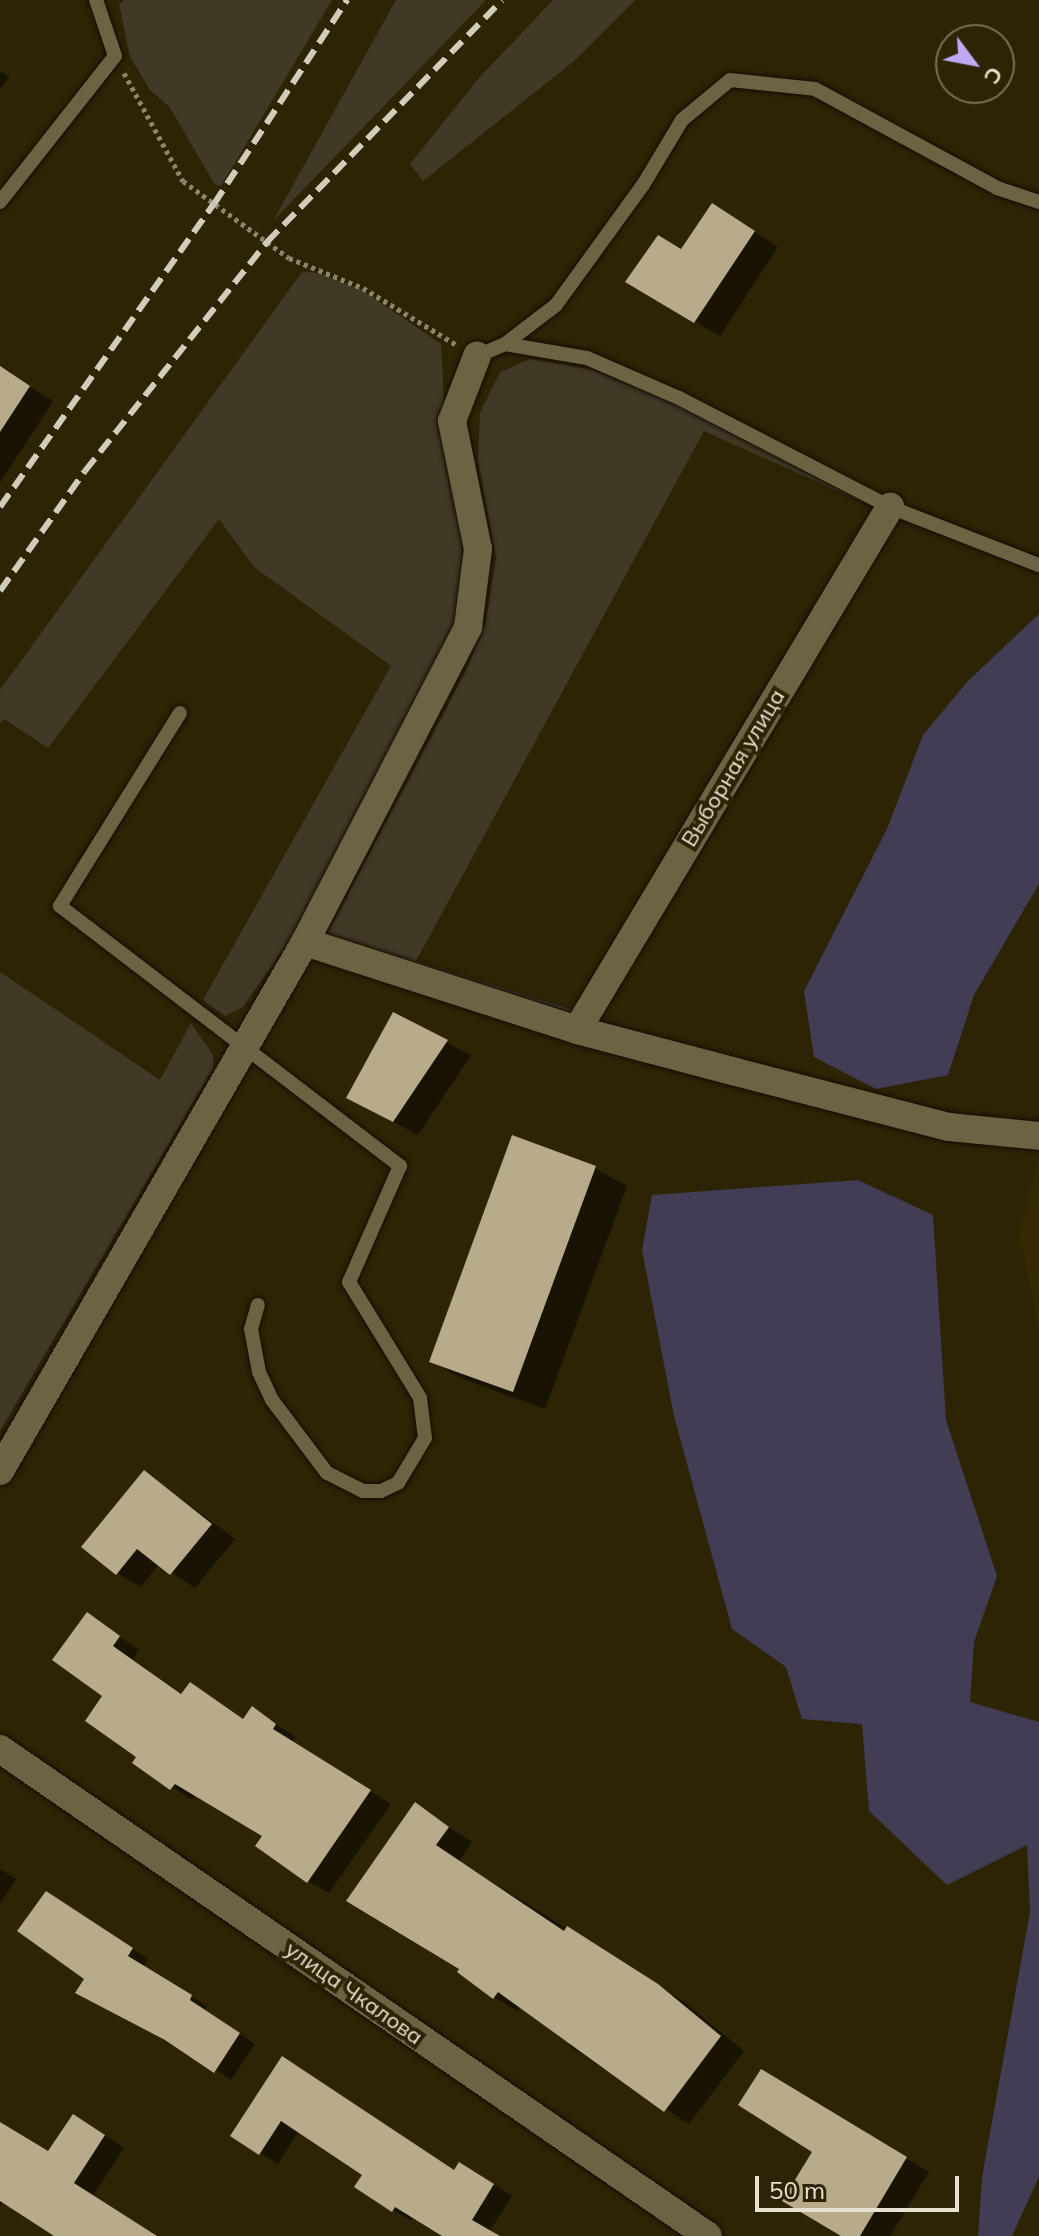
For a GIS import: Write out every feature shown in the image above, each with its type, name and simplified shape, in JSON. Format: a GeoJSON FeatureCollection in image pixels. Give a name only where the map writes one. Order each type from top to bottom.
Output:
{"type":"FeatureCollection","features":[{"type":"Feature","properties":{"kind":"street"},"geometry":{"type":"LineString","coordinates":[[0,1471],[305,942],[468,627],[478,549],[452,421],[477,356]]}},
{"type":"Feature","properties":{"kind":"street","name":"Выборная улица"},"geometry":{"type":"LineString","coordinates":[[577,1030],[890,507]]}},
{"type":"Feature","properties":{"kind":"street"},"geometry":{"type":"LineString","coordinates":[[305,942],[577,1030],[949,1127],[1039,1136]]}},
{"type":"Feature","properties":{"kind":"street","name":"улица Чкалова"},"geometry":{"type":"LineString","coordinates":[[0,1749],[708,2236]]}},
{"type":"Feature","properties":{"kind":"lane"},"geometry":{"type":"LineString","coordinates":[[0,202],[115,56],[96,0]]}},
{"type":"Feature","properties":{"kind":"lane"},"geometry":{"type":"LineString","coordinates":[[477,356],[505,344],[556,305],[643,185],[682,120],[730,80],[815,89],[997,188],[1039,202]]}},
{"type":"Feature","properties":{"kind":"lane"},"geometry":{"type":"LineString","coordinates":[[505,344],[587,358],[679,398],[890,507],[1039,565]]}},
{"type":"Feature","properties":{"kind":"lane"},"geometry":{"type":"LineString","coordinates":[[180,713],[60,906],[243,1050],[400,1166],[349,1282],[420,1398],[425,1438],[398,1483],[381,1491],[363,1491],[327,1473],[272,1400],[259,1372],[251,1329],[258,1305]]}},
{"type":"Feature","properties":{"kind":"path"},"geometry":{"type":"LineString","coordinates":[[115,56],[183,181],[289,258],[363,288],[477,356]]}},
{"type":"Feature","properties":{"kind":"shaded area"},"geometry":{"type":"Polygon","coordinates":[[[124,0],[332,0],[221,186],[215,185],[169,106],[150,90],[130,57],[119,4],[124,0]]]}},
{"type":"Feature","properties":{"kind":"shaded area"},"geometry":{"type":"Polygon","coordinates":[[[396,0],[486,0],[273,221],[396,0]]]}},
{"type":"Feature","properties":{"kind":"shaded area"},"geometry":{"type":"Polygon","coordinates":[[[553,0],[635,0],[573,62],[423,181],[410,164],[479,78],[553,0]]]}},
{"type":"Feature","properties":{"kind":"shaded area"},"geometry":{"type":"Polygon","coordinates":[[[302,272],[320,273],[362,290],[441,344],[445,422],[472,539],[466,607],[298,928],[243,1007],[225,1016],[203,1000],[391,666],[254,567],[219,519],[48,748],[4,719],[0,723],[0,690],[302,272]]]}},
{"type":"Feature","properties":{"kind":"shaded area"},"geometry":{"type":"Polygon","coordinates":[[[530,359],[593,370],[685,408],[873,507],[704,431],[416,961],[583,1013],[578,1017],[330,938],[328,932],[467,669],[486,621],[496,558],[478,460],[480,413],[500,372],[530,359]]]}},
{"type":"Feature","properties":{"kind":"shaded area"},"geometry":{"type":"Polygon","coordinates":[[[1039,614],[1039,884],[974,995],[948,1075],[876,1089],[814,1057],[804,991],[887,829],[923,735],[968,681],[1039,614]]]}},
{"type":"Feature","properties":{"kind":"shaded area"},"geometry":{"type":"Polygon","coordinates":[[[0,972],[160,1080],[191,1023],[213,1055],[213,1068],[0,1431],[0,972]]]}},
{"type":"Feature","properties":{"kind":"shaded area"},"geometry":{"type":"Polygon","coordinates":[[[1039,1157],[1039,1330],[1019,1235],[1039,1157]]]}},
{"type":"Feature","properties":{"kind":"shaded area"},"geometry":{"type":"Polygon","coordinates":[[[858,1180],[933,1215],[946,1420],[997,1576],[974,1642],[970,1702],[1039,1722],[1039,2177],[1012,2236],[978,2236],[982,2177],[1030,1912],[1027,1845],[947,1885],[869,1811],[862,1724],[802,1719],[786,1667],[732,1629],[674,1416],[642,1250],[652,1195],[858,1180]]]}},
{"type":"Feature","properties":{"kind":"building"},"geometry":{"type":"Polygon","coordinates":[[[712,203],[755,231],[694,323],[625,282],[658,235],[681,249],[712,203]]]}},
{"type":"Feature","properties":{"kind":"building"},"geometry":{"type":"Polygon","coordinates":[[[0,366],[30,386],[0,432],[0,366]]]}},
{"type":"Feature","properties":{"kind":"building"},"geometry":{"type":"Polygon","coordinates":[[[393,1012],[448,1040],[393,1122],[346,1098],[393,1012]]]}},
{"type":"Feature","properties":{"kind":"building"},"geometry":{"type":"Polygon","coordinates":[[[512,1135],[596,1166],[513,1392],[429,1362],[512,1135]]]}},
{"type":"Feature","properties":{"kind":"building"},"geometry":{"type":"Polygon","coordinates":[[[144,1470],[212,1524],[170,1575],[137,1549],[116,1575],[81,1547],[144,1470]]]}},
{"type":"Feature","properties":{"kind":"building"},"geometry":{"type":"Polygon","coordinates":[[[87,1612],[120,1636],[113,1646],[181,1694],[190,1682],[243,1719],[252,1706],[276,1724],[273,1729],[371,1790],[307,1883],[255,1846],[262,1836],[175,1784],[170,1790],[132,1763],[136,1757],[85,1721],[102,1696],[52,1660],[87,1612]]]}},
{"type":"Feature","properties":{"kind":"building"},"geometry":{"type":"Polygon","coordinates":[[[415,1802],[449,1827],[436,1845],[564,1931],[567,1926],[658,1984],[721,2036],[664,2112],[498,1992],[493,1999],[457,1972],[459,1969],[346,1901],[415,1802]]]}},
{"type":"Feature","properties":{"kind":"building"},"geometry":{"type":"Polygon","coordinates":[[[46,1891],[133,1948],[128,1956],[192,1995],[190,2000],[240,2033],[214,2073],[165,2040],[75,1993],[84,1979],[17,1931],[46,1891]]]}},
{"type":"Feature","properties":{"kind":"building"},"geometry":{"type":"Polygon","coordinates":[[[282,2056],[454,2170],[459,2162],[494,2184],[472,2220],[500,2236],[442,2236],[395,2207],[392,2212],[354,2187],[362,2175],[281,2121],[259,2155],[230,2136],[282,2056]]]}},
{"type":"Feature","properties":{"kind":"building"},"geometry":{"type":"Polygon","coordinates":[[[761,2069],[907,2157],[860,2236],[841,2236],[782,2201],[812,2152],[738,2105],[761,2069]]]}},
{"type":"Feature","properties":{"kind":"building"},"geometry":{"type":"Polygon","coordinates":[[[73,2114],[105,2135],[74,2183],[157,2236],[54,2236],[0,2201],[0,2122],[48,2151],[73,2114]]]}},
{"type":"Feature","properties":{"kind":"railway"},"geometry":{"type":"LineString","coordinates":[[0,507],[214,204],[347,0]]}},
{"type":"Feature","properties":{"kind":"railway"},"geometry":{"type":"LineString","coordinates":[[0,591],[85,471],[267,242],[502,0]]}}]}
